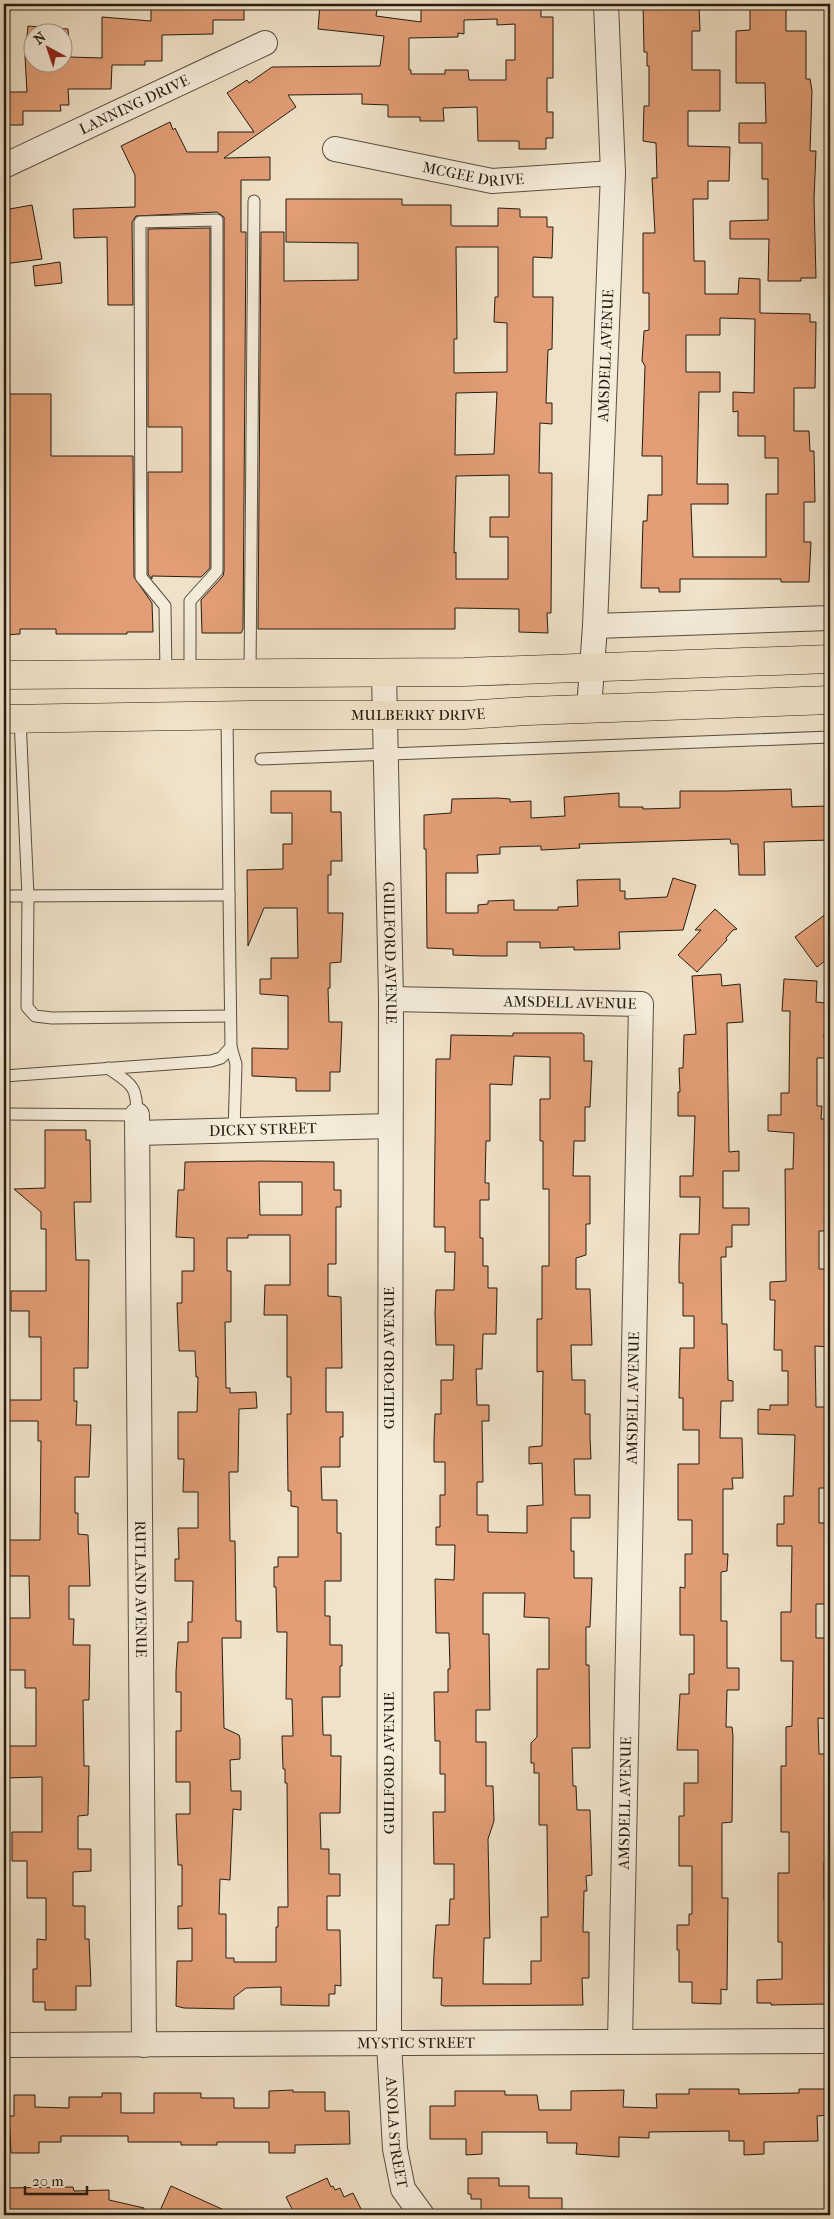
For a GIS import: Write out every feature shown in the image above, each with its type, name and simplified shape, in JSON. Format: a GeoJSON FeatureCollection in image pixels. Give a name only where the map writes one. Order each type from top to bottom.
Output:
{"type":"FeatureCollection","features":[{"type":"Feature","properties":{"kind":"main road"},"geometry":{"type":"LineString","coordinates":[[4,675],[384,673],[592,668],[830,659]]}},
{"type":"Feature","properties":{"kind":"main road","name":"MULBERRY DRIVE"},"geometry":{"type":"LineString","coordinates":[[12,719],[227,715],[465,715],[830,700]]}},
{"type":"Feature","properties":{"kind":"street","name":"AMSDELL AVENUE"},"geometry":{"type":"LineString","coordinates":[[589,709],[595,626],[613,173],[606,4]]}},
{"type":"Feature","properties":{"kind":"street","name":"LANNING DRIVE"},"geometry":{"type":"LineString","coordinates":[[4,166],[265,43]]}},
{"type":"Feature","properties":{"kind":"street","name":"MCGEE DRIVE"},"geometry":{"type":"LineString","coordinates":[[335,149],[492,180],[613,173]]}},
{"type":"Feature","properties":{"kind":"street"},"geometry":{"type":"LineString","coordinates":[[595,626],[830,618]]}},
{"type":"Feature","properties":{"kind":"street","name":"GUILFORD AVENUE"},"geometry":{"type":"LineString","coordinates":[[384,673],[391,999],[389,1126],[389,2044]]}},
{"type":"Feature","properties":{"kind":"street","name":"AMSDELL AVENUE"},"geometry":{"type":"LineString","coordinates":[[391,999],[641,1004],[620,2042]]}},
{"type":"Feature","properties":{"kind":"street","name":"DICKY STREET"},"geometry":{"type":"LineString","coordinates":[[137,1124],[234,1131],[389,1126]]}},
{"type":"Feature","properties":{"kind":"street","name":"RUTLAND AVENUE"},"geometry":{"type":"LineString","coordinates":[[137,1124],[144,2045]]}},
{"type":"Feature","properties":{"kind":"street","name":"MYSTIC STREET"},"geometry":{"type":"LineString","coordinates":[[4,2045],[830,2042]]}},
{"type":"Feature","properties":{"kind":"street","name":"ANOLA STREET"},"geometry":{"type":"LineString","coordinates":[[389,2044],[395,2149],[403,2189],[422,2215]]}},
{"type":"Feature","properties":{"kind":"lane"},"geometry":{"type":"LineString","coordinates":[[250,674],[254,201]]}},
{"type":"Feature","properties":{"kind":"lane"},"geometry":{"type":"LineString","coordinates":[[217,220],[216,572],[190,601],[178,674],[165,606],[141,577],[140,222],[217,220]]}},
{"type":"Feature","properties":{"kind":"lane"},"geometry":{"type":"LineString","coordinates":[[227,715],[230,1016],[231,1047],[236,1064],[234,1131]]}},
{"type":"Feature","properties":{"kind":"lane"},"geometry":{"type":"LineString","coordinates":[[12,719],[28,896],[27,1007],[36,1016],[230,1016]]}},
{"type":"Feature","properties":{"kind":"lane"},"geometry":{"type":"LineString","coordinates":[[261,759],[830,738]]}},
{"type":"Feature","properties":{"kind":"lane"},"geometry":{"type":"LineString","coordinates":[[4,896],[229,896]]}},
{"type":"Feature","properties":{"kind":"lane"},"geometry":{"type":"LineString","coordinates":[[4,1076],[211,1061],[221,1058],[231,1047]]}},
{"type":"Feature","properties":{"kind":"lane"},"geometry":{"type":"LineString","coordinates":[[4,1114],[137,1124],[137,1096],[131,1084],[108,1068]]}},
{"type":"Feature","properties":{"kind":"building"},"geometry":{"type":"Polygon","coordinates":[[[151,4],[244,4],[244,20],[213,20],[213,34],[162,35],[162,61],[145,61],[145,65],[112,65],[111,89],[68,89],[69,105],[60,105],[61,111],[23,111],[23,125],[4,125],[4,92],[27,92],[26,72],[72,72],[72,57],[102,58],[102,17],[151,21],[151,4]]]}},
{"type":"Feature","properties":{"kind":"building"},"geometry":{"type":"Polygon","coordinates":[[[320,4],[378,4],[376,16],[421,22],[421,4],[541,4],[541,17],[553,17],[553,78],[547,78],[547,112],[553,112],[553,138],[546,138],[546,149],[519,149],[519,141],[478,141],[477,107],[443,108],[444,121],[420,121],[420,117],[388,117],[388,105],[362,104],[362,94],[288,95],[296,107],[224,158],[270,157],[270,180],[241,180],[241,232],[246,232],[243,629],[241,633],[202,633],[201,600],[223,576],[224,571],[224,217],[217,212],[136,216],[132,222],[133,305],[108,305],[107,237],[74,238],[73,209],[135,207],[135,175],[121,146],[170,122],[187,152],[218,152],[218,132],[254,132],[227,93],[247,80],[249,83],[272,67],[380,66],[384,36],[318,29],[320,4]],[[497,19],[464,20],[464,34],[458,33],[458,37],[409,38],[409,70],[411,70],[411,74],[445,74],[445,70],[468,70],[469,80],[506,80],[506,60],[515,60],[515,24],[497,25],[497,19]]]}},
{"type":"Feature","properties":{"kind":"building"},"geometry":{"type":"Polygon","coordinates":[[[643,4],[699,4],[700,31],[692,31],[692,70],[720,70],[720,111],[688,111],[688,146],[730,147],[729,181],[708,181],[708,199],[693,199],[694,261],[705,261],[705,294],[738,294],[739,278],[760,279],[760,313],[810,314],[810,322],[816,322],[815,388],[794,388],[794,431],[809,431],[810,451],[814,451],[815,502],[804,502],[804,542],[811,542],[809,582],[781,582],[781,579],[680,579],[680,592],[659,592],[659,588],[641,588],[643,521],[647,521],[648,495],[662,495],[662,456],[642,456],[645,366],[642,361],[644,331],[649,330],[649,293],[643,293],[643,233],[655,233],[652,178],[657,178],[656,143],[643,141],[644,106],[649,106],[649,66],[647,66],[647,52],[644,52],[643,4]],[[720,318],[720,335],[686,335],[686,372],[720,372],[720,392],[699,392],[697,484],[728,484],[728,504],[691,504],[693,557],[766,557],[766,494],[778,494],[778,458],[765,458],[765,436],[738,436],[738,411],[733,412],[733,392],[754,393],[755,319],[720,318]]]}},
{"type":"Feature","properties":{"kind":"building"},"geometry":{"type":"Polygon","coordinates":[[[750,7],[786,7],[786,31],[806,31],[806,79],[810,79],[812,91],[810,151],[816,151],[814,199],[816,278],[801,278],[801,281],[768,281],[769,239],[730,239],[730,221],[768,220],[768,179],[762,179],[762,143],[739,143],[739,123],[766,123],[765,83],[736,83],[736,31],[750,30],[750,7]]]}},
{"type":"Feature","properties":{"kind":"building"},"geometry":{"type":"Polygon","coordinates":[[[286,199],[402,199],[402,205],[451,205],[451,225],[453,226],[498,226],[498,208],[520,209],[520,217],[547,217],[547,227],[553,227],[552,258],[533,257],[533,297],[553,297],[552,349],[548,350],[546,403],[552,403],[552,424],[540,423],[539,473],[552,473],[551,613],[547,613],[548,633],[519,632],[519,609],[455,608],[455,629],[258,629],[261,232],[284,232],[284,281],[358,280],[358,243],[286,242],[286,199]],[[456,247],[457,339],[454,339],[454,373],[507,372],[507,323],[494,322],[495,297],[498,297],[498,247],[456,247]],[[497,392],[456,393],[455,455],[494,454],[497,392]],[[509,475],[456,476],[454,553],[456,552],[456,579],[508,579],[508,537],[490,537],[490,517],[509,517],[509,475]]]}},
{"type":"Feature","properties":{"kind":"building"},"geometry":{"type":"Polygon","coordinates":[[[32,205],[42,259],[4,264],[4,210],[32,205]]]}},
{"type":"Feature","properties":{"kind":"building"},"geometry":{"type":"Polygon","coordinates":[[[210,228],[210,568],[201,577],[152,576],[152,579],[148,574],[148,472],[182,472],[182,427],[148,427],[148,229],[210,228]]]}},
{"type":"Feature","properties":{"kind":"building"},"geometry":{"type":"Polygon","coordinates":[[[60,262],[62,283],[35,286],[33,266],[60,262]]]}},
{"type":"Feature","properties":{"kind":"building"},"geometry":{"type":"Polygon","coordinates":[[[4,394],[51,394],[51,456],[133,456],[134,577],[152,603],[153,632],[56,634],[56,629],[20,629],[20,634],[4,635],[4,394]]]}},
{"type":"Feature","properties":{"kind":"building"},"geometry":{"type":"Polygon","coordinates":[[[791,789],[792,807],[830,806],[830,840],[764,842],[765,875],[739,875],[738,844],[731,844],[730,839],[579,844],[580,848],[541,850],[541,846],[500,847],[500,854],[477,855],[478,873],[446,873],[446,913],[478,913],[478,905],[488,904],[488,901],[514,900],[514,910],[558,910],[558,907],[578,906],[577,880],[620,879],[620,891],[625,891],[625,899],[667,897],[673,878],[696,885],[683,930],[619,932],[620,949],[574,950],[574,947],[540,948],[540,942],[507,942],[507,956],[483,956],[453,955],[453,949],[427,948],[424,815],[451,813],[452,799],[498,798],[510,799],[510,802],[531,801],[531,818],[565,816],[564,797],[619,793],[619,807],[643,807],[643,809],[680,808],[680,791],[791,789]]]}},
{"type":"Feature","properties":{"kind":"building"},"geometry":{"type":"Polygon","coordinates":[[[271,791],[331,791],[331,812],[341,812],[342,861],[331,861],[331,875],[328,875],[328,913],[343,913],[341,962],[330,963],[330,988],[328,988],[329,1022],[342,1022],[340,1072],[330,1072],[330,1091],[296,1091],[296,1078],[252,1076],[252,1048],[288,1049],[288,996],[260,994],[260,979],[271,979],[271,958],[298,958],[297,908],[264,908],[248,946],[247,870],[283,869],[283,844],[292,844],[292,813],[271,813],[271,791]]]}},
{"type":"Feature","properties":{"kind":"building"},"geometry":{"type":"Polygon","coordinates":[[[715,909],[737,929],[733,930],[726,938],[727,940],[697,972],[678,955],[701,930],[695,930],[715,909]]]}},
{"type":"Feature","properties":{"kind":"building"},"geometry":{"type":"Polygon","coordinates":[[[830,911],[830,957],[817,967],[795,937],[830,911]]]}},
{"type":"Feature","properties":{"kind":"building"},"geometry":{"type":"Polygon","coordinates":[[[721,974],[722,986],[740,984],[743,1022],[727,1023],[729,1152],[739,1151],[739,1171],[723,1171],[723,1208],[749,1208],[749,1225],[732,1225],[732,1247],[726,1247],[726,1257],[721,1257],[722,1324],[727,1324],[728,1380],[733,1381],[733,1401],[721,1401],[720,1438],[742,1438],[743,1478],[732,1478],[733,1489],[723,1489],[723,1554],[728,1554],[727,1571],[721,1572],[721,1621],[727,1621],[727,1668],[739,1668],[739,1690],[727,1690],[726,1727],[732,1727],[733,1736],[732,1822],[722,1823],[722,1898],[728,1898],[727,1990],[721,1989],[721,2004],[692,2003],[692,1982],[679,1982],[677,1925],[689,1925],[689,1914],[692,1914],[692,1866],[679,1866],[679,1816],[684,1816],[684,1783],[698,1783],[698,1750],[677,1750],[680,1694],[689,1694],[689,1674],[694,1674],[694,1635],[680,1635],[680,1587],[685,1588],[685,1554],[692,1554],[692,1520],[678,1520],[678,1464],[699,1464],[699,1430],[683,1430],[683,1398],[679,1398],[680,1348],[694,1348],[694,1316],[683,1316],[683,1283],[679,1283],[680,1234],[699,1234],[700,1197],[680,1197],[680,1176],[693,1176],[695,1116],[678,1116],[679,1068],[683,1068],[684,1035],[696,1034],[692,976],[721,974]]]}},
{"type":"Feature","properties":{"kind":"building"},"geometry":{"type":"Polygon","coordinates":[[[784,979],[817,981],[816,1002],[826,1003],[824,1038],[830,1038],[830,1058],[817,1058],[817,1106],[822,1106],[821,1119],[830,1119],[830,1231],[819,1231],[819,1269],[825,1269],[825,1294],[830,1295],[830,1347],[815,1346],[816,1407],[830,1407],[828,1488],[819,1488],[819,1523],[830,1523],[830,1604],[816,1604],[816,1638],[830,1638],[829,1719],[818,1718],[819,1754],[830,1754],[830,1862],[824,1862],[824,1900],[828,1900],[830,1975],[826,1975],[826,2004],[771,2005],[771,2003],[757,2003],[757,1980],[782,1979],[782,1942],[778,1942],[778,1873],[789,1873],[789,1832],[781,1832],[781,1766],[786,1766],[786,1727],[792,1726],[793,1661],[781,1661],[781,1612],[791,1612],[792,1546],[777,1546],[777,1524],[784,1524],[784,1496],[793,1496],[795,1435],[758,1434],[758,1409],[770,1410],[770,1405],[788,1405],[788,1371],[782,1371],[782,1350],[774,1350],[775,1300],[770,1300],[770,1282],[786,1281],[785,1169],[793,1169],[794,1133],[768,1131],[768,1115],[781,1115],[781,1093],[789,1093],[790,1011],[782,1011],[784,979]]]}},
{"type":"Feature","properties":{"kind":"building"},"geometry":{"type":"Polygon","coordinates":[[[513,1033],[582,1033],[584,1035],[584,1061],[592,1061],[590,1107],[585,1107],[585,1141],[574,1141],[573,1176],[590,1176],[590,1224],[586,1224],[586,1255],[576,1258],[576,1289],[590,1289],[592,1345],[571,1345],[572,1380],[585,1380],[585,1414],[590,1414],[591,1459],[574,1459],[575,1495],[590,1495],[590,1518],[571,1518],[571,1551],[574,1551],[574,1578],[592,1578],[590,1627],[586,1627],[586,1665],[589,1665],[590,1748],[572,1748],[573,1786],[576,1786],[577,1810],[590,1810],[592,1875],[586,1876],[587,1891],[584,1891],[583,1932],[589,1932],[589,1978],[582,1978],[583,2005],[444,2006],[441,2005],[442,1978],[433,1978],[436,1925],[449,1925],[450,1899],[454,1899],[454,1864],[434,1864],[433,1812],[445,1812],[445,1774],[440,1774],[440,1741],[435,1741],[434,1692],[448,1692],[448,1669],[450,1669],[449,1633],[436,1633],[435,1579],[454,1580],[455,1545],[436,1545],[436,1527],[440,1527],[440,1495],[445,1495],[445,1462],[434,1462],[434,1441],[435,1414],[441,1414],[441,1380],[453,1380],[454,1345],[436,1345],[435,1313],[436,1290],[454,1290],[455,1252],[445,1252],[445,1227],[434,1227],[436,1059],[450,1059],[451,1035],[513,1036],[513,1033]],[[514,1056],[512,1085],[490,1084],[490,1141],[486,1141],[485,1183],[489,1183],[489,1200],[480,1200],[480,1238],[483,1238],[483,1266],[488,1266],[488,1288],[497,1288],[496,1334],[483,1334],[482,1369],[476,1369],[477,1405],[489,1405],[489,1421],[482,1421],[483,1482],[477,1482],[477,1515],[488,1515],[488,1532],[527,1533],[527,1506],[543,1505],[542,1463],[529,1464],[529,1447],[542,1446],[543,1371],[537,1372],[537,1319],[542,1319],[542,1266],[549,1266],[549,1189],[543,1189],[543,1141],[540,1141],[540,1099],[550,1099],[550,1057],[514,1056]],[[483,1593],[483,1634],[489,1634],[490,1710],[476,1710],[476,1742],[486,1742],[486,1786],[493,1786],[494,1821],[488,1839],[490,1938],[484,1938],[483,1984],[531,1984],[531,1961],[541,1961],[541,1917],[548,1917],[547,1825],[539,1825],[539,1773],[534,1773],[534,1763],[531,1763],[531,1743],[537,1737],[537,1669],[549,1669],[549,1618],[524,1617],[525,1593],[483,1593]]]}},
{"type":"Feature","properties":{"kind":"building"},"geometry":{"type":"Polygon","coordinates":[[[45,1130],[86,1130],[86,1140],[90,1140],[91,1202],[74,1202],[76,1260],[89,1260],[88,1368],[74,1368],[74,1401],[77,1401],[76,1425],[91,1425],[89,1477],[75,1477],[75,1513],[78,1513],[78,1534],[88,1535],[90,1586],[69,1586],[69,1619],[74,1619],[73,1645],[90,1645],[89,1700],[83,1700],[84,1766],[89,1766],[88,1815],[78,1816],[78,1849],[91,1849],[91,1871],[73,1872],[73,1906],[85,1906],[85,1939],[89,1939],[91,1986],[76,1986],[76,2010],[45,2010],[45,2002],[33,2002],[33,1969],[37,1969],[37,1939],[46,1940],[46,1898],[27,1898],[27,1861],[12,1861],[12,1832],[42,1832],[42,1777],[4,1778],[4,1746],[36,1746],[36,1688],[25,1688],[25,1670],[4,1670],[4,1618],[30,1618],[29,1576],[4,1576],[4,1540],[40,1540],[41,1441],[38,1441],[38,1421],[4,1421],[5,1400],[41,1400],[41,1337],[29,1337],[29,1311],[11,1311],[11,1291],[46,1291],[46,1229],[41,1229],[41,1212],[14,1189],[45,1188],[45,1130]]]}},
{"type":"Feature","properties":{"kind":"building"},"geometry":{"type":"Polygon","coordinates":[[[185,1162],[334,1162],[334,1190],[341,1190],[341,1207],[336,1207],[336,1264],[328,1264],[328,1296],[341,1297],[342,1368],[326,1368],[326,1412],[343,1412],[343,1437],[340,1437],[340,1467],[321,1467],[322,1500],[337,1500],[337,1533],[341,1533],[341,1581],[325,1581],[325,1616],[330,1616],[330,1645],[342,1645],[340,1697],[322,1697],[323,1735],[331,1735],[331,1756],[341,1756],[340,1813],[320,1813],[321,1849],[329,1849],[329,1874],[340,1874],[340,1896],[327,1896],[327,1930],[340,1930],[341,1986],[335,1985],[335,1994],[329,1994],[329,2006],[281,2005],[281,1987],[246,1988],[234,1997],[234,2009],[184,2008],[176,2006],[177,1961],[192,1961],[192,1928],[178,1929],[178,1906],[182,1906],[182,1865],[178,1865],[176,1814],[190,1814],[190,1782],[176,1782],[176,1731],[181,1731],[181,1692],[176,1692],[176,1672],[178,1642],[188,1642],[188,1622],[192,1622],[193,1581],[175,1581],[175,1559],[179,1559],[178,1528],[198,1528],[198,1492],[183,1492],[184,1459],[178,1459],[178,1412],[197,1412],[198,1377],[196,1377],[195,1351],[179,1351],[177,1303],[182,1303],[182,1271],[194,1271],[194,1238],[176,1237],[178,1190],[184,1190],[185,1162]],[[259,1182],[260,1215],[302,1215],[302,1182],[259,1182]],[[248,1235],[248,1238],[227,1238],[227,1271],[231,1271],[231,1322],[225,1322],[226,1388],[230,1388],[230,1393],[256,1392],[257,1408],[239,1409],[238,1472],[229,1472],[230,1541],[235,1541],[236,1621],[241,1621],[241,1638],[222,1638],[224,1728],[239,1735],[240,1739],[240,1759],[230,1760],[231,1791],[241,1791],[241,1810],[233,1809],[230,1880],[220,1879],[219,1914],[226,1914],[226,1958],[234,1958],[234,1962],[276,1962],[278,1907],[288,1907],[287,1783],[285,1783],[285,1769],[283,1769],[282,1736],[293,1736],[292,1699],[286,1699],[287,1632],[277,1632],[274,1567],[278,1567],[278,1557],[298,1557],[298,1507],[291,1506],[291,1491],[288,1491],[287,1414],[291,1414],[291,1377],[287,1377],[287,1315],[264,1315],[265,1285],[290,1285],[290,1235],[248,1235]]]}},
{"type":"Feature","properties":{"kind":"building"},"geometry":{"type":"Polygon","coordinates":[[[689,2089],[739,2089],[739,2094],[799,2093],[799,2089],[830,2089],[830,2115],[817,2116],[818,2141],[764,2142],[764,2154],[744,2155],[744,2141],[729,2141],[729,2131],[649,2132],[649,2138],[619,2137],[619,2157],[576,2154],[577,2143],[547,2143],[547,2132],[482,2132],[482,2154],[466,2155],[466,2139],[430,2139],[430,2106],[455,2106],[455,2091],[505,2091],[505,2095],[537,2095],[539,2110],[571,2110],[571,2091],[624,2090],[623,2107],[657,2108],[656,2094],[689,2094],[689,2089]]]}},
{"type":"Feature","properties":{"kind":"building"},"geometry":{"type":"Polygon","coordinates":[[[293,2090],[293,2092],[325,2092],[325,2111],[349,2111],[350,2144],[295,2145],[295,2153],[269,2153],[269,2142],[217,2142],[217,2145],[181,2145],[181,2142],[128,2142],[128,2136],[61,2136],[61,2142],[39,2142],[39,2153],[11,2153],[9,2116],[14,2116],[14,2095],[35,2095],[35,2107],[69,2108],[69,2097],[102,2097],[102,2093],[121,2093],[121,2113],[154,2113],[154,2093],[201,2093],[201,2098],[234,2098],[234,2108],[269,2108],[269,2091],[293,2090]]]}},
{"type":"Feature","properties":{"kind":"building"},"geometry":{"type":"Polygon","coordinates":[[[327,2178],[331,2187],[333,2186],[335,2190],[340,2188],[344,2197],[353,2193],[364,2215],[295,2215],[286,2197],[327,2178]]]}},
{"type":"Feature","properties":{"kind":"building"},"geometry":{"type":"Polygon","coordinates":[[[468,2178],[499,2178],[499,2186],[529,2186],[529,2198],[562,2198],[562,2215],[481,2215],[481,2199],[471,2199],[471,2194],[468,2194],[468,2178]]]}},
{"type":"Feature","properties":{"kind":"building"},"geometry":{"type":"Polygon","coordinates":[[[171,2186],[235,2215],[158,2215],[171,2186]]]}},
{"type":"Feature","properties":{"kind":"building"},"geometry":{"type":"Polygon","coordinates":[[[73,2187],[74,2191],[109,2190],[109,2200],[144,2208],[143,2215],[5,2215],[5,2188],[73,2187]]]}}]}
